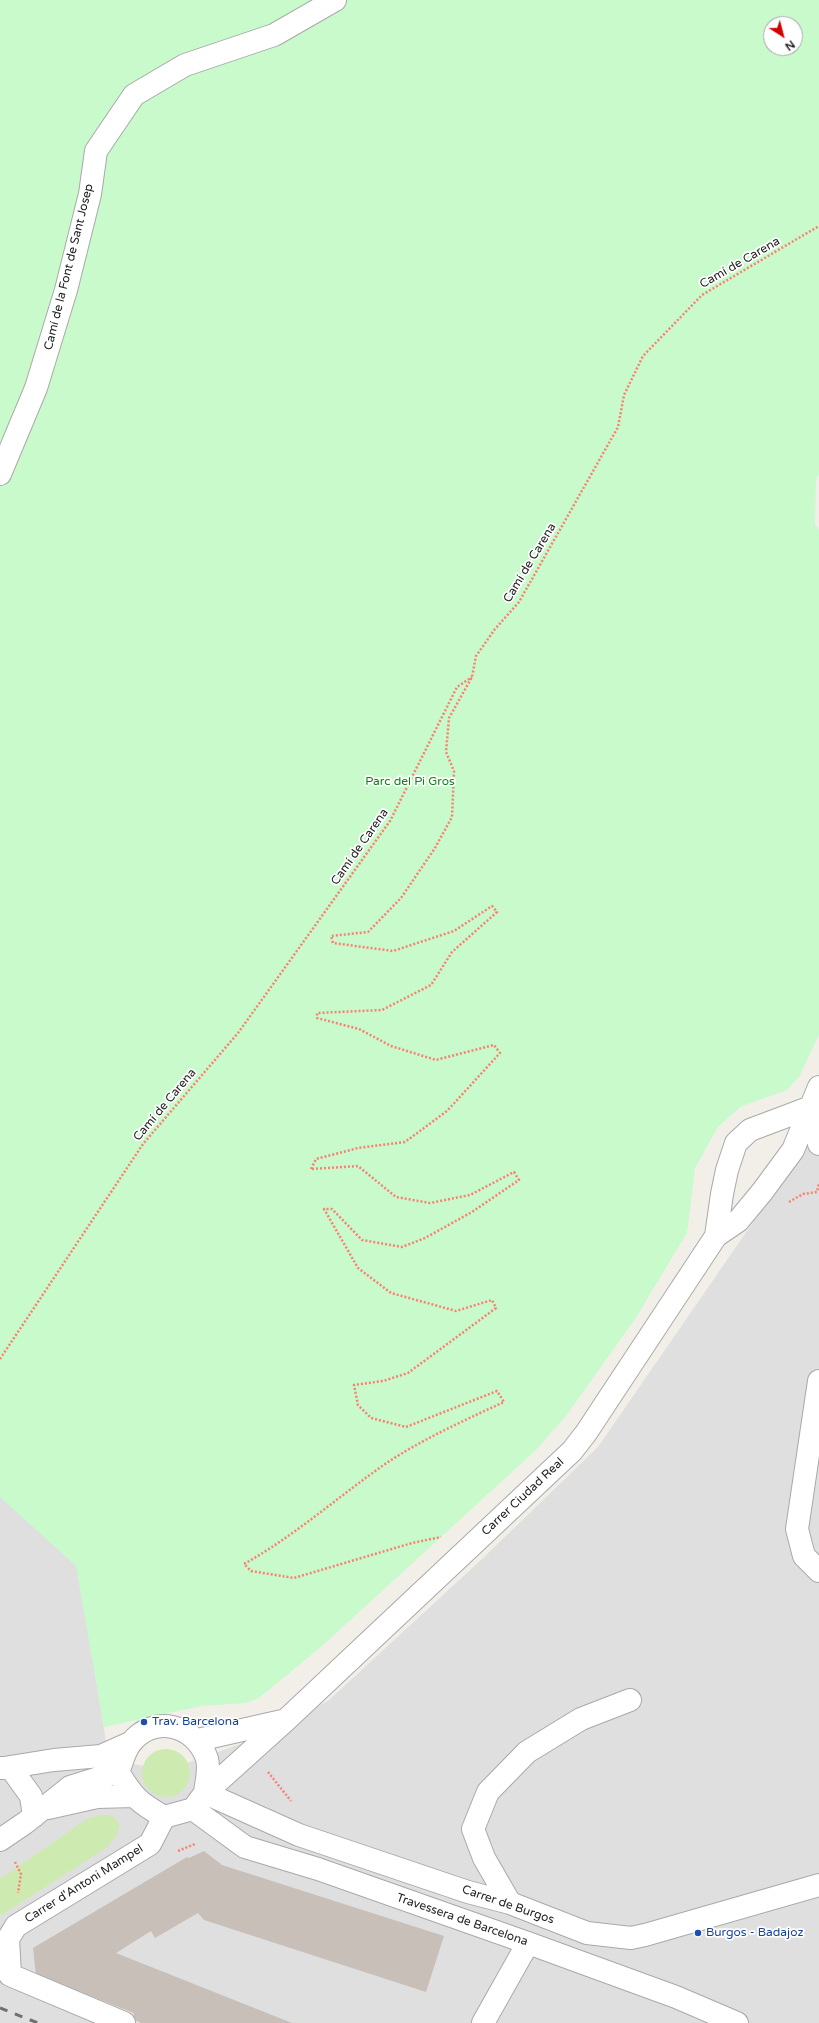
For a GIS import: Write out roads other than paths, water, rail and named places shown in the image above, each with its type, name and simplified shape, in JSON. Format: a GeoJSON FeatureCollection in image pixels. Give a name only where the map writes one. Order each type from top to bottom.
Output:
{"type":"FeatureCollection","features":[{"type":"Feature","properties":{"kind":"street","name":"Camí de la Font de Sant Josep"},"geometry":{"type":"LineString","coordinates":[[0,474],[36,388],[66,290],[90,194],[96,151],[134,95],[185,65],[274,35],[335,0]]}},
{"type":"Feature","properties":{"kind":"street","name":"Carrer Ciudad Real"},"geometry":{"type":"LineString","coordinates":[[164,1817],[199,1801],[572,1452],[716,1236],[738,1221],[776,1174],[793,1150],[819,1087]]}},
{"type":"Feature","properties":{"kind":"street","name":"Carrer Ciudad Real"},"geometry":{"type":"LineString","coordinates":[[716,1236],[727,1170],[736,1143],[750,1130],[811,1107]]}},
{"type":"Feature","properties":{"kind":"street"},"geometry":{"type":"LineString","coordinates":[[811,1107],[819,1144]]}},
{"type":"Feature","properties":{"kind":"street"},"geometry":{"type":"LineString","coordinates":[[819,1382],[797,1529],[804,1556],[819,1571]]}},
{"type":"Feature","properties":{"kind":"street"},"geometry":{"type":"LineString","coordinates":[[510,1903],[484,1858],[473,1829],[488,1792],[527,1752],[581,1719],[630,1700]]}},
{"type":"Feature","properties":{"kind":"street"},"geometry":{"type":"LineString","coordinates":[[198,1740],[286,1720]]}},
{"type":"Feature","properties":{"kind":"street"},"geometry":{"type":"LineString","coordinates":[[5,1767],[54,1760],[101,1756],[130,1743],[149,1728],[164,1726],[181,1728],[198,1740],[208,1760],[208,1772],[199,1801]]}},
{"type":"Feature","properties":{"kind":"street"},"geometry":{"type":"LineString","coordinates":[[118,1772],[130,1743]]}},
{"type":"Feature","properties":{"kind":"street"},"geometry":{"type":"LineString","coordinates":[[5,1767],[43,1773],[118,1772]]}},
{"type":"Feature","properties":{"kind":"street"},"geometry":{"type":"LineString","coordinates":[[5,1767],[31,1796],[39,1812]]}},
{"type":"Feature","properties":{"kind":"street"},"geometry":{"type":"LineString","coordinates":[[118,1772],[133,1796],[144,1806],[164,1817]]}},
{"type":"Feature","properties":{"kind":"street"},"geometry":{"type":"LineString","coordinates":[[0,1840],[39,1812],[70,1787],[118,1772]]}},
{"type":"Feature","properties":{"kind":"street"},"geometry":{"type":"LineString","coordinates":[[39,1812],[97,1796],[133,1796]]}},
{"type":"Feature","properties":{"kind":"street","name":"Carrer de Burgos"},"geometry":{"type":"LineString","coordinates":[[199,1801],[468,1892],[510,1903],[587,1933],[631,1938],[645,1936],[819,1885]]}},
{"type":"Feature","properties":{"kind":"street","name":"Travessera de Barcelona"},"geometry":{"type":"LineString","coordinates":[[199,1801],[245,1847],[318,1869],[528,1943],[676,1997],[737,2023]]}},
{"type":"Feature","properties":{"kind":"street","name":"Carrer d'Antoni Mampel"},"geometry":{"type":"LineString","coordinates":[[124,2023],[10,1975],[8,1939],[16,1926],[150,1844],[164,1817]]}},
{"type":"Feature","properties":{"kind":"street"},"geometry":{"type":"LineString","coordinates":[[483,2023],[528,1943]]}},
{"type":"Feature","properties":{"kind":"railway"},"geometry":{"type":"LineString","coordinates":[[0,2008],[38,2023]]}},
{"type":"Feature","properties":{"kind":"place","name":"Trav. Barcelona"},"geometry":{"type":"Point","coordinates":[144,1722]}},
{"type":"Feature","properties":{"kind":"place","name":"Burgos - Badajoz"},"geometry":{"type":"Point","coordinates":[698,1933]}},
{"type":"Feature","properties":{"kind":"park label","name":"Parc del Pi Gros"},"geometry":{"type":"Point","coordinates":[410,782]}}]}
